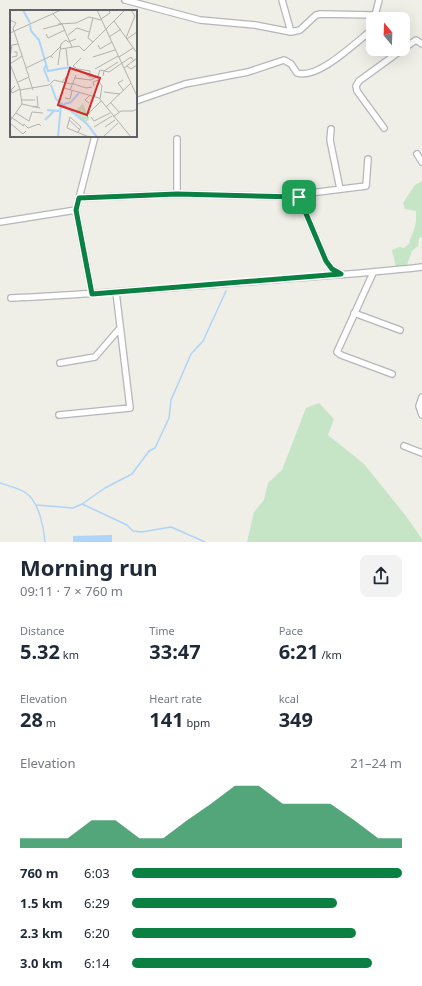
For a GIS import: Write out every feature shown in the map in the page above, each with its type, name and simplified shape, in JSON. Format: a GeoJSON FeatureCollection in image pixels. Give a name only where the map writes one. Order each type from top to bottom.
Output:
{"type":"FeatureCollection","features":[{"type":"Feature","properties":{"kind":"street"},"geometry":{"type":"LineString","coordinates":[[125,0],[200,20],[255,25],[291,32],[300,30],[316,15],[366,17]]}},
{"type":"Feature","properties":{"kind":"street"},"geometry":{"type":"LineString","coordinates":[[282,0],[291,32]]}},
{"type":"Feature","properties":{"kind":"street"},"geometry":{"type":"LineString","coordinates":[[375,12],[379,0]]}},
{"type":"Feature","properties":{"kind":"street"},"geometry":{"type":"LineString","coordinates":[[137,102],[185,84],[248,72],[284,60],[291,64],[297,73],[303,75],[321,69],[366,34]]}},
{"type":"Feature","properties":{"kind":"street"},"geometry":{"type":"LineString","coordinates":[[410,44],[416,40],[422,44]]}},
{"type":"Feature","properties":{"kind":"street"},"geometry":{"type":"LineString","coordinates":[[384,128],[357,91],[356,86],[358,81],[393,56]]}},
{"type":"Feature","properties":{"kind":"street"},"geometry":{"type":"LineString","coordinates":[[331,129],[330,140],[340,189]]}},
{"type":"Feature","properties":{"kind":"street"},"geometry":{"type":"LineString","coordinates":[[92,294],[76,210],[95,137]]}},
{"type":"Feature","properties":{"kind":"street"},"geometry":{"type":"LineString","coordinates":[[177,138],[177,194]]}},
{"type":"Feature","properties":{"kind":"street"},"geometry":{"type":"LineString","coordinates":[[417,154],[422,162]]}},
{"type":"Feature","properties":{"kind":"street"},"geometry":{"type":"LineString","coordinates":[[79,198],[177,194],[299,197],[302,194],[366,186],[368,159]]}},
{"type":"Feature","properties":{"kind":"street"},"geometry":{"type":"LineString","coordinates":[[299,197],[326,261],[332,269],[341,274]]}},
{"type":"Feature","properties":{"kind":"street"},"geometry":{"type":"LineString","coordinates":[[0,222],[76,210]]}},
{"type":"Feature","properties":{"kind":"street"},"geometry":{"type":"LineString","coordinates":[[12,298],[92,294],[341,274],[373,273],[422,267]]}},
{"type":"Feature","properties":{"kind":"street"},"geometry":{"type":"LineString","coordinates":[[373,273],[338,349],[338,353],[392,374]]}},
{"type":"Feature","properties":{"kind":"street"},"geometry":{"type":"LineString","coordinates":[[59,415],[130,408],[116,292]]}},
{"type":"Feature","properties":{"kind":"street"},"geometry":{"type":"LineString","coordinates":[[354,313],[400,330]]}},
{"type":"Feature","properties":{"kind":"street"},"geometry":{"type":"LineString","coordinates":[[60,363],[95,357],[120,328]]}},
{"type":"Feature","properties":{"kind":"street"},"geometry":{"type":"LineString","coordinates":[[422,397],[419,406],[422,415]]}},
{"type":"Feature","properties":{"kind":"street"},"geometry":{"type":"LineString","coordinates":[[404,446],[422,453]]}},
{"type":"Feature","properties":{"kind":"green space"},"geometry":{"type":"Polygon","coordinates":[[[422,181],[422,237],[419,238],[418,246],[412,251],[406,268],[396,268],[392,250],[399,247],[404,248],[409,244],[416,222],[416,211],[405,209],[403,203],[415,185],[422,181]]]}},
{"type":"Feature","properties":{"kind":"green space"},"geometry":{"type":"Polygon","coordinates":[[[319,403],[334,419],[328,435],[364,464],[406,516],[422,539],[422,542],[247,542],[254,512],[264,500],[268,483],[282,470],[306,408],[319,403]]]}},
{"type":"Feature","properties":{"kind":"water"},"geometry":{"type":"Polygon","coordinates":[[[112,535],[112,542],[73,542],[73,536],[112,535]]]}},
{"type":"Feature","properties":{"kind":"waterway"},"geometry":{"type":"LineString","coordinates":[[82,504],[105,488],[132,474],[149,451],[155,448],[169,418],[171,400],[191,354],[203,341],[226,291]]}},
{"type":"Feature","properties":{"kind":"waterway"},"geometry":{"type":"LineString","coordinates":[[0,483],[20,490],[31,497],[40,516],[45,542]]}},
{"type":"Feature","properties":{"kind":"waterway"},"geometry":{"type":"LineString","coordinates":[[36,505],[73,508],[82,504],[127,525],[133,531],[141,532],[171,527],[205,542]]}},
{"type":"Feature","properties":{"kind":"route"},"geometry":{"type":"LineString","coordinates":[[177,194],[299,197],[326,261],[332,269],[341,274],[92,294],[76,210],[79,198],[177,194]]}}]}
